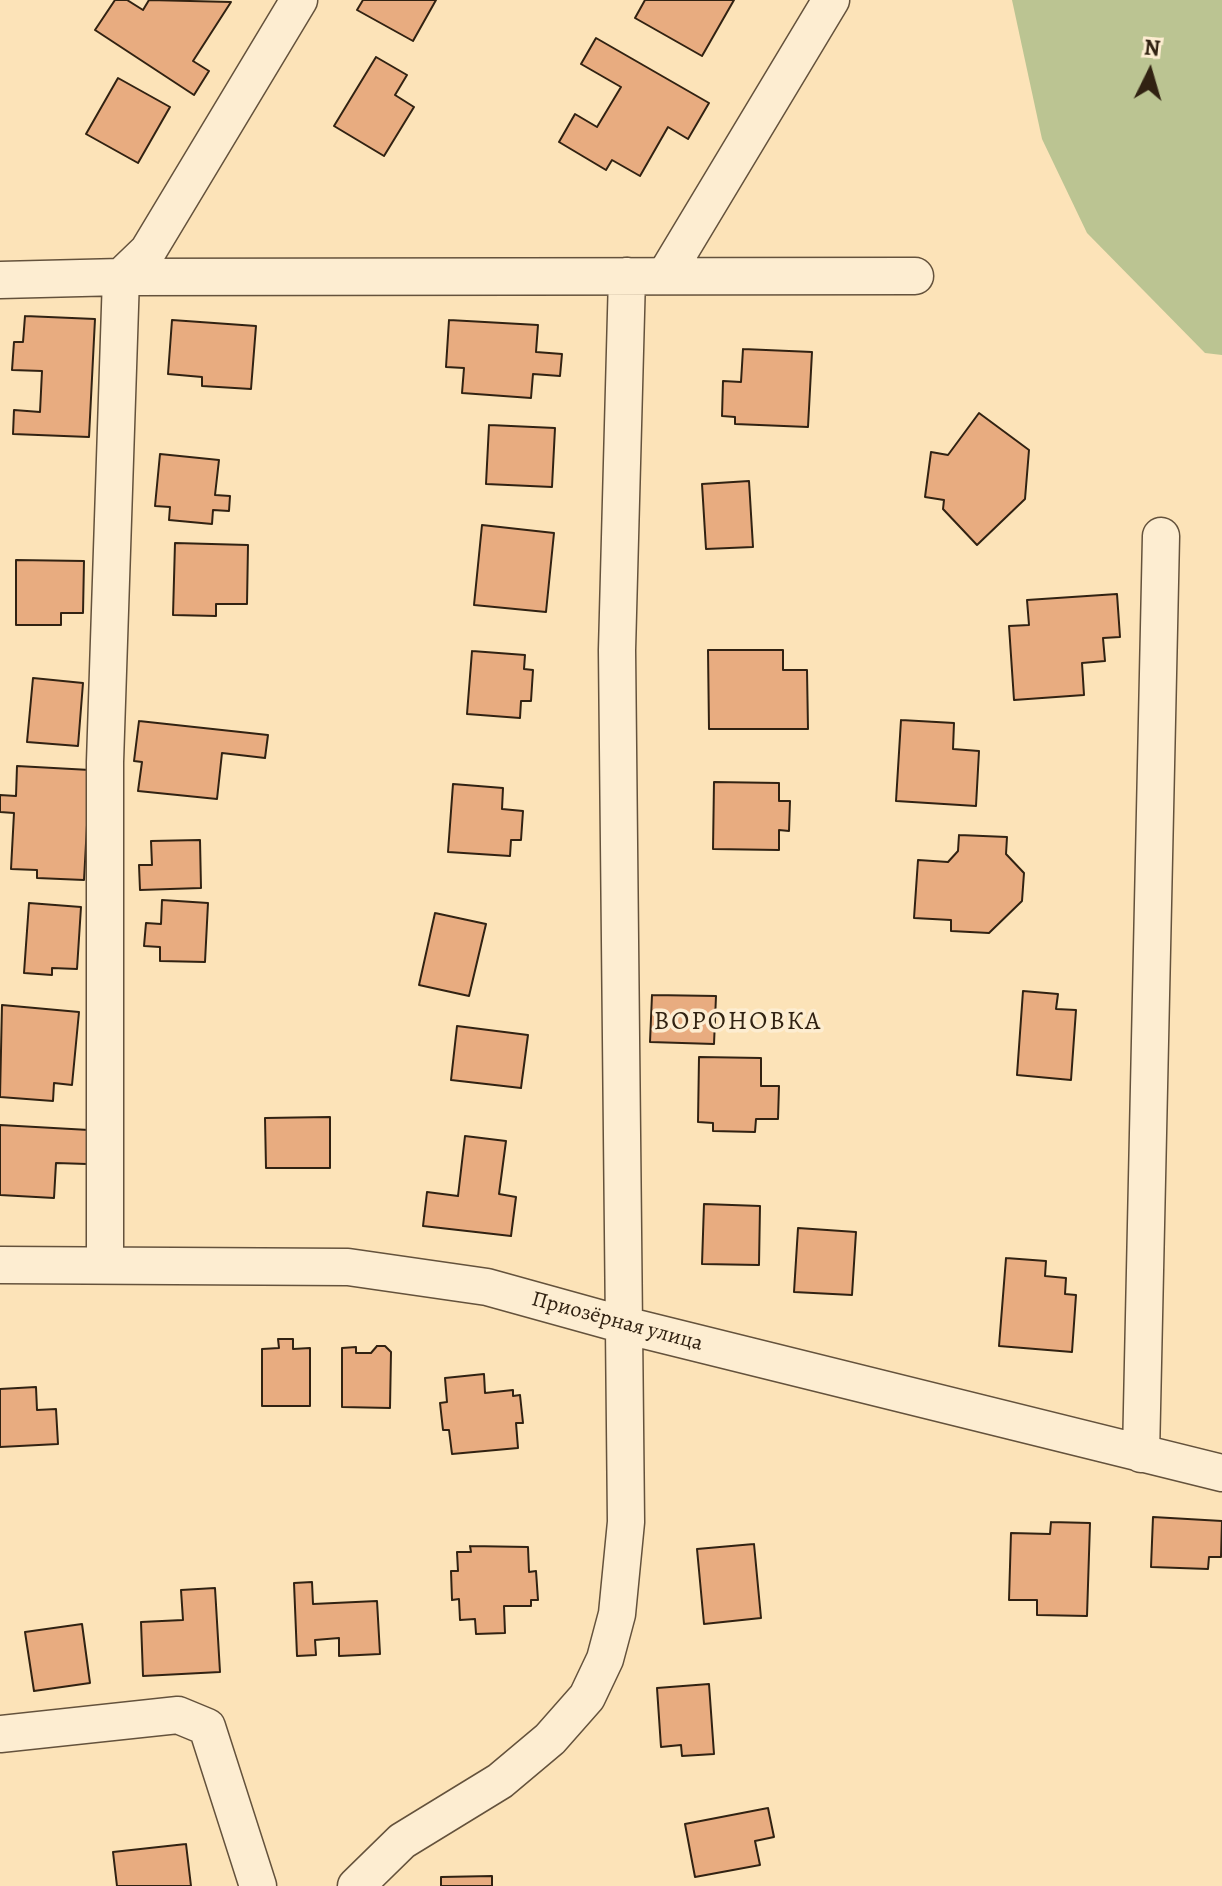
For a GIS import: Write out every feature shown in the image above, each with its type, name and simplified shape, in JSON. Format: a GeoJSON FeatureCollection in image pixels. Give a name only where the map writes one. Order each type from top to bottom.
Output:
{"type":"FeatureCollection","features":[{"type":"Feature","properties":{"kind":"street"},"geometry":{"type":"LineString","coordinates":[[105,1264],[105,762],[121,277],[148,251],[299,0]]}},
{"type":"Feature","properties":{"kind":"street"},"geometry":{"type":"LineString","coordinates":[[665,276],[831,0]]}},
{"type":"Feature","properties":{"kind":"street"},"geometry":{"type":"LineString","coordinates":[[356,1886],[402,1841],[500,1781],[550,1739],[587,1697],[605,1659],[617,1614],[626,1522],[617,650],[627,276]]}},
{"type":"Feature","properties":{"kind":"street"},"geometry":{"type":"LineString","coordinates":[[0,280],[121,277],[915,276]]}},
{"type":"Feature","properties":{"kind":"street"},"geometry":{"type":"LineString","coordinates":[[1141,1454],[1161,536]]}},
{"type":"Feature","properties":{"kind":"street","name":"Приозёрная улица"},"geometry":{"type":"LineString","coordinates":[[0,1265],[348,1267],[487,1287],[624,1325],[1222,1473]]}},
{"type":"Feature","properties":{"kind":"street"},"geometry":{"type":"LineString","coordinates":[[0,1734],[178,1715],[207,1727],[258,1886]]}},
{"type":"Feature","properties":{"kind":"green space"},"geometry":{"type":"Polygon","coordinates":[[[1012,0],[1222,0],[1222,355],[1205,353],[1087,233],[1042,139],[1012,0]]]}},
{"type":"Feature","properties":{"kind":"building"},"geometry":{"type":"Polygon","coordinates":[[[115,0],[127,0],[143,10],[149,0],[231,2],[193,61],[209,71],[194,95],[95,30],[115,0]]]}},
{"type":"Feature","properties":{"kind":"building"},"geometry":{"type":"Polygon","coordinates":[[[363,0],[436,0],[413,41],[357,10],[363,0]]]}},
{"type":"Feature","properties":{"kind":"building"},"geometry":{"type":"Polygon","coordinates":[[[645,0],[734,0],[702,56],[635,18],[645,0]]]}},
{"type":"Feature","properties":{"kind":"building"},"geometry":{"type":"Polygon","coordinates":[[[596,38],[709,103],[688,139],[668,127],[640,176],[612,160],[606,170],[559,142],[575,114],[597,127],[621,87],[581,64],[596,38]]]}},
{"type":"Feature","properties":{"kind":"building"},"geometry":{"type":"Polygon","coordinates":[[[376,57],[407,75],[395,95],[414,107],[384,156],[334,126],[376,57]]]}},
{"type":"Feature","properties":{"kind":"building"},"geometry":{"type":"Polygon","coordinates":[[[118,78],[170,107],[138,163],[86,134],[118,78]]]}},
{"type":"Feature","properties":{"kind":"building"},"geometry":{"type":"Polygon","coordinates":[[[25,316],[95,319],[89,437],[13,434],[14,410],[40,412],[42,371],[12,370],[14,342],[23,342],[25,316]]]}},
{"type":"Feature","properties":{"kind":"building"},"geometry":{"type":"Polygon","coordinates":[[[172,320],[256,326],[251,389],[202,386],[202,377],[168,374],[172,320]]]}},
{"type":"Feature","properties":{"kind":"building"},"geometry":{"type":"Polygon","coordinates":[[[449,320],[538,325],[536,352],[562,354],[560,376],[533,374],[531,398],[462,393],[464,368],[446,367],[449,320]]]}},
{"type":"Feature","properties":{"kind":"building"},"geometry":{"type":"Polygon","coordinates":[[[743,349],[812,352],[808,427],[735,424],[735,417],[722,416],[723,381],[741,382],[743,349]]]}},
{"type":"Feature","properties":{"kind":"building"},"geometry":{"type":"Polygon","coordinates":[[[979,413],[1029,450],[1025,499],[977,545],[943,509],[944,500],[925,497],[931,452],[948,455],[979,413]]]}},
{"type":"Feature","properties":{"kind":"building"},"geometry":{"type":"Polygon","coordinates":[[[489,425],[555,428],[552,487],[486,484],[489,425]]]}},
{"type":"Feature","properties":{"kind":"building"},"geometry":{"type":"Polygon","coordinates":[[[160,454],[219,460],[215,495],[230,496],[229,511],[213,510],[212,524],[169,520],[170,507],[155,506],[160,454]]]}},
{"type":"Feature","properties":{"kind":"building"},"geometry":{"type":"Polygon","coordinates":[[[749,481],[753,547],[706,549],[702,484],[749,481]]]}},
{"type":"Feature","properties":{"kind":"building"},"geometry":{"type":"Polygon","coordinates":[[[482,525],[554,533],[546,612],[474,605],[482,525]]]}},
{"type":"Feature","properties":{"kind":"building"},"geometry":{"type":"Polygon","coordinates":[[[175,543],[248,545],[247,604],[216,604],[216,616],[173,615],[175,543]]]}},
{"type":"Feature","properties":{"kind":"building"},"geometry":{"type":"Polygon","coordinates":[[[16,560],[84,561],[83,613],[61,613],[61,625],[16,625],[16,560]]]}},
{"type":"Feature","properties":{"kind":"building"},"geometry":{"type":"Polygon","coordinates":[[[1117,594],[1120,637],[1103,638],[1105,661],[1082,663],[1084,695],[1014,700],[1009,626],[1029,625],[1027,600],[1117,594]]]}},
{"type":"Feature","properties":{"kind":"building"},"geometry":{"type":"Polygon","coordinates":[[[708,650],[783,650],[783,670],[807,670],[808,729],[709,729],[708,650]]]}},
{"type":"Feature","properties":{"kind":"building"},"geometry":{"type":"Polygon","coordinates":[[[472,651],[525,655],[524,669],[533,670],[531,701],[521,701],[520,718],[467,714],[472,651]]]}},
{"type":"Feature","properties":{"kind":"building"},"geometry":{"type":"Polygon","coordinates":[[[33,678],[83,683],[78,746],[27,742],[33,678]]]}},
{"type":"Feature","properties":{"kind":"building"},"geometry":{"type":"Polygon","coordinates":[[[901,720],[954,723],[953,749],[979,751],[976,806],[896,801],[901,720]]]}},
{"type":"Feature","properties":{"kind":"building"},"geometry":{"type":"Polygon","coordinates":[[[139,721],[268,735],[265,758],[222,753],[217,799],[138,791],[142,762],[134,761],[139,721]]]}},
{"type":"Feature","properties":{"kind":"building"},"geometry":{"type":"Polygon","coordinates":[[[17,766],[90,770],[84,880],[37,878],[37,870],[11,869],[14,813],[0,812],[0,795],[16,796],[17,766]]]}},
{"type":"Feature","properties":{"kind":"building"},"geometry":{"type":"Polygon","coordinates":[[[714,782],[779,783],[779,801],[790,801],[789,831],[779,830],[779,850],[713,849],[714,782]]]}},
{"type":"Feature","properties":{"kind":"building"},"geometry":{"type":"Polygon","coordinates":[[[453,784],[503,788],[502,809],[523,811],[521,840],[511,840],[510,856],[448,852],[453,784]]]}},
{"type":"Feature","properties":{"kind":"building"},"geometry":{"type":"Polygon","coordinates":[[[959,835],[1007,837],[1006,854],[1024,873],[1022,901],[989,933],[951,931],[951,920],[914,918],[918,860],[948,862],[958,851],[959,835]]]}},
{"type":"Feature","properties":{"kind":"building"},"geometry":{"type":"Polygon","coordinates":[[[200,840],[201,888],[140,890],[139,865],[152,865],[151,841],[200,840]]]}},
{"type":"Feature","properties":{"kind":"building"},"geometry":{"type":"Polygon","coordinates":[[[162,900],[208,903],[205,962],[160,961],[160,947],[144,946],[146,923],[161,924],[162,900]]]}},
{"type":"Feature","properties":{"kind":"building"},"geometry":{"type":"Polygon","coordinates":[[[29,903],[81,907],[77,969],[52,968],[52,975],[24,973],[29,903]]]}},
{"type":"Feature","properties":{"kind":"building"},"geometry":{"type":"Polygon","coordinates":[[[435,913],[486,924],[469,996],[419,985],[435,913]]]}},
{"type":"Feature","properties":{"kind":"building"},"geometry":{"type":"Polygon","coordinates":[[[1023,991],[1058,994],[1056,1009],[1076,1010],[1071,1080],[1017,1075],[1023,991]]]}},
{"type":"Feature","properties":{"kind":"building"},"geometry":{"type":"Polygon","coordinates":[[[652,995],[716,996],[714,1044],[650,1042],[652,995]]]}},
{"type":"Feature","properties":{"kind":"building"},"geometry":{"type":"Polygon","coordinates":[[[2,1005],[79,1012],[72,1085],[54,1083],[53,1101],[0,1097],[2,1005]]]}},
{"type":"Feature","properties":{"kind":"building"},"geometry":{"type":"Polygon","coordinates":[[[457,1026],[528,1035],[521,1088],[451,1080],[457,1026]]]}},
{"type":"Feature","properties":{"kind":"building"},"geometry":{"type":"Polygon","coordinates":[[[699,1057],[761,1058],[761,1086],[779,1086],[778,1119],[756,1119],[755,1132],[713,1131],[713,1123],[698,1122],[699,1057]]]}},
{"type":"Feature","properties":{"kind":"building"},"geometry":{"type":"Polygon","coordinates":[[[330,1117],[330,1168],[266,1168],[265,1118],[330,1117]]]}},
{"type":"Feature","properties":{"kind":"building"},"geometry":{"type":"Polygon","coordinates":[[[0,1125],[89,1130],[87,1164],[56,1163],[54,1198],[0,1195],[0,1125]]]}},
{"type":"Feature","properties":{"kind":"building"},"geometry":{"type":"Polygon","coordinates":[[[465,1136],[506,1141],[499,1194],[516,1197],[511,1236],[423,1226],[427,1192],[458,1196],[465,1136]]]}},
{"type":"Feature","properties":{"kind":"building"},"geometry":{"type":"Polygon","coordinates":[[[704,1204],[760,1206],[759,1265],[702,1264],[704,1204]]]}},
{"type":"Feature","properties":{"kind":"building"},"geometry":{"type":"Polygon","coordinates":[[[798,1228],[856,1232],[852,1295],[794,1292],[798,1228]]]}},
{"type":"Feature","properties":{"kind":"building"},"geometry":{"type":"Polygon","coordinates":[[[1006,1258],[1046,1261],[1045,1276],[1066,1278],[1065,1294],[1076,1295],[1072,1352],[999,1346],[1006,1258]]]}},
{"type":"Feature","properties":{"kind":"building"},"geometry":{"type":"Polygon","coordinates":[[[278,1339],[293,1339],[293,1349],[310,1348],[310,1406],[262,1406],[262,1349],[279,1348],[278,1339]]]}},
{"type":"Feature","properties":{"kind":"building"},"geometry":{"type":"Polygon","coordinates":[[[377,1346],[385,1346],[391,1352],[390,1408],[342,1407],[342,1348],[356,1347],[356,1353],[371,1353],[377,1346]]]}},
{"type":"Feature","properties":{"kind":"building"},"geometry":{"type":"Polygon","coordinates":[[[484,1374],[485,1393],[513,1390],[513,1396],[520,1395],[523,1423],[516,1423],[518,1448],[452,1454],[449,1430],[443,1430],[440,1403],[447,1402],[445,1378],[484,1374]]]}},
{"type":"Feature","properties":{"kind":"building"},"geometry":{"type":"Polygon","coordinates":[[[36,1387],[37,1410],[56,1409],[58,1444],[0,1447],[0,1389],[36,1387]]]}},
{"type":"Feature","properties":{"kind":"building"},"geometry":{"type":"Polygon","coordinates":[[[1153,1517],[1222,1521],[1221,1557],[1209,1557],[1208,1569],[1151,1567],[1153,1517]]]}},
{"type":"Feature","properties":{"kind":"building"},"geometry":{"type":"Polygon","coordinates":[[[1051,1522],[1090,1523],[1087,1616],[1037,1615],[1037,1600],[1009,1600],[1011,1533],[1050,1534],[1051,1522]]]}},
{"type":"Feature","properties":{"kind":"building"},"geometry":{"type":"Polygon","coordinates":[[[754,1544],[761,1618],[704,1624],[697,1549],[754,1544]]]}},
{"type":"Feature","properties":{"kind":"building"},"geometry":{"type":"Polygon","coordinates":[[[470,1546],[528,1547],[529,1572],[536,1571],[538,1600],[531,1600],[531,1606],[504,1606],[505,1633],[476,1634],[475,1619],[460,1620],[459,1599],[452,1600],[451,1571],[458,1571],[457,1552],[471,1552],[470,1546]]]}},
{"type":"Feature","properties":{"kind":"building"},"geometry":{"type":"Polygon","coordinates":[[[312,1582],[313,1604],[377,1601],[380,1654],[339,1656],[339,1638],[315,1640],[316,1655],[297,1656],[294,1583],[312,1582]]]}},
{"type":"Feature","properties":{"kind":"building"},"geometry":{"type":"Polygon","coordinates":[[[215,1588],[220,1672],[143,1676],[141,1622],[183,1620],[181,1590],[215,1588]]]}},
{"type":"Feature","properties":{"kind":"building"},"geometry":{"type":"Polygon","coordinates":[[[82,1624],[90,1683],[34,1691],[25,1632],[82,1624]]]}},
{"type":"Feature","properties":{"kind":"building"},"geometry":{"type":"Polygon","coordinates":[[[709,1684],[714,1754],[682,1756],[681,1745],[661,1747],[657,1688],[709,1684]]]}},
{"type":"Feature","properties":{"kind":"building"},"geometry":{"type":"Polygon","coordinates":[[[768,1808],[774,1837],[755,1841],[760,1865],[695,1877],[685,1824],[768,1808]]]}},
{"type":"Feature","properties":{"kind":"building"},"geometry":{"type":"Polygon","coordinates":[[[186,1844],[191,1886],[117,1886],[113,1852],[186,1844]]]}},
{"type":"Feature","properties":{"kind":"building"},"geometry":{"type":"Polygon","coordinates":[[[492,1876],[492,1886],[441,1886],[441,1877],[492,1876]]]}},
{"type":"Feature","properties":{"kind":"district","name":"ВОРОНОВКА"},"geometry":{"type":"Point","coordinates":[738,1023]}}]}
